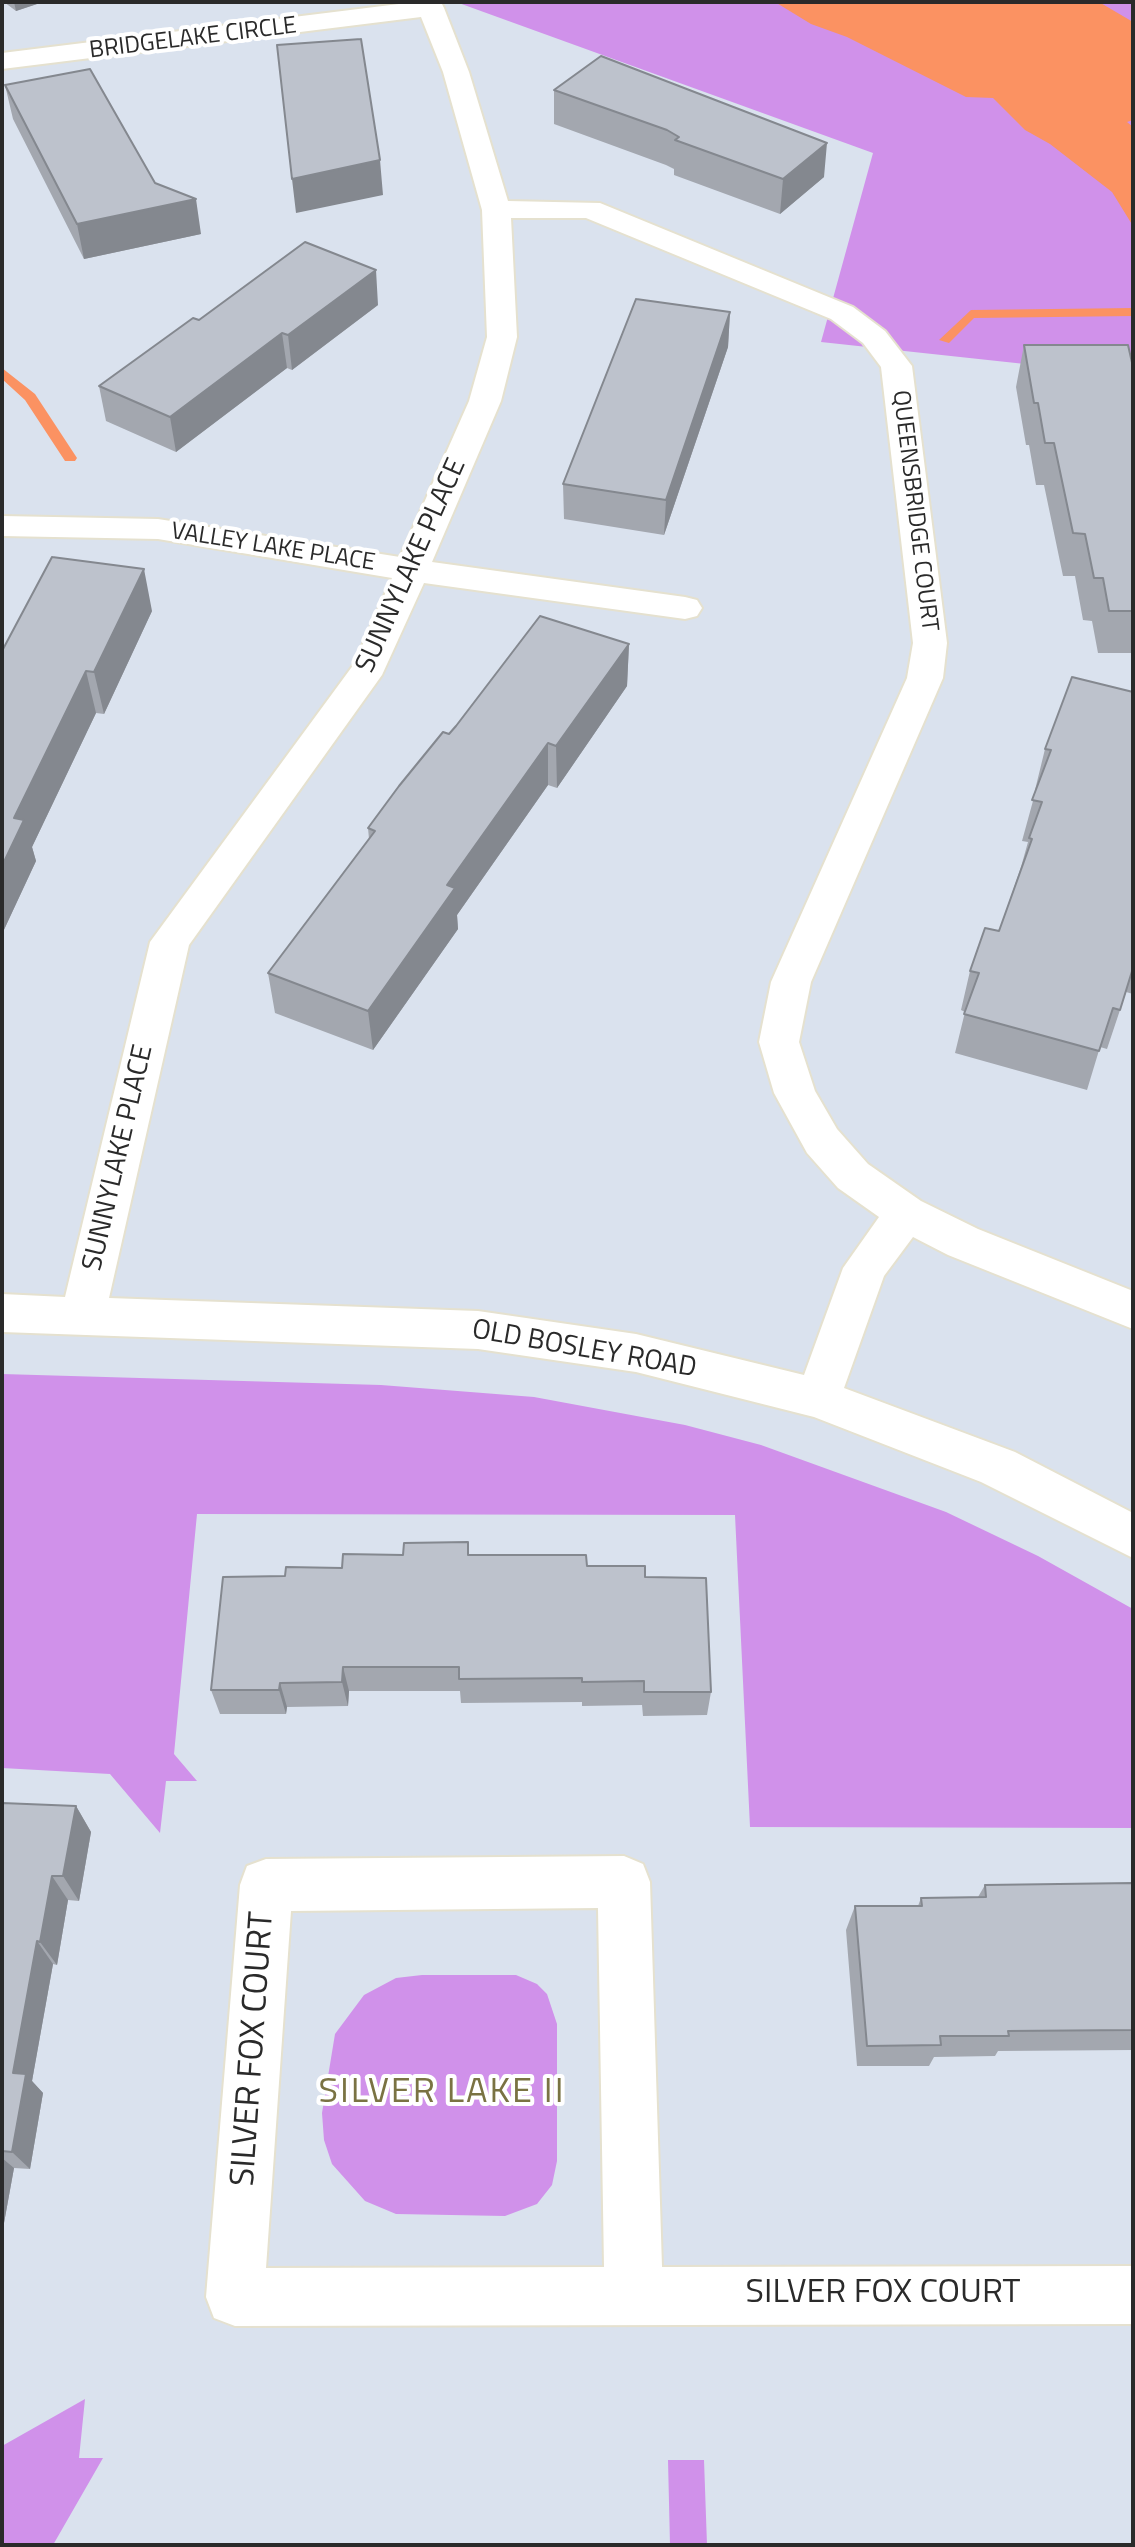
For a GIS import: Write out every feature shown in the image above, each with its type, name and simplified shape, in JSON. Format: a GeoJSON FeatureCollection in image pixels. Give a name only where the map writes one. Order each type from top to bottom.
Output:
{"type":"FeatureCollection","features":[{"type":"Feature","properties":{"kind":"street","name":"BRIDGELAKE CIRCLE"},"geometry":{"type":"LineString","coordinates":[[2,61],[430,5]]}},
{"type":"Feature","properties":{"kind":"street","name":"SUNNYLAKE PLACE"},"geometry":{"type":"LineString","coordinates":[[83,1315],[170,942],[370,667],[485,401],[502,337],[496,210],[456,72],[430,5]]}},
{"type":"Feature","properties":{"kind":"street","name":"QUEENSBRIDGE COURT"},"geometry":{"type":"LineString","coordinates":[[496,210],[590,209],[842,313],[874,337],[896,366],[930,643],[925,678],[791,982],[779,1042],[795,1093],[822,1141],[853,1176],[906,1213],[963,1242],[1133,1310]]}},
{"type":"Feature","properties":{"kind":"street","name":"VALLEY LAKE PLACE"},"geometry":{"type":"LineString","coordinates":[[2,526],[158,529],[411,570],[685,608]]}},
{"type":"Feature","properties":{"kind":"street"},"geometry":{"type":"LineString","coordinates":[[818,1398],[865,1268],[906,1213]]}},
{"type":"Feature","properties":{"kind":"street","name":"OLD BOSLEY ROAD"},"geometry":{"type":"LineString","coordinates":[[2,1313],[478,1330],[636,1353],[818,1398],[998,1467],[1133,1537]]}},
{"type":"Feature","properties":{"kind":"street","name":"SILVER FOX COURT"},"geometry":{"type":"LineString","coordinates":[[634,2294],[624,1882],[266,1885],[235,2297],[1133,2295]]}},
{"type":"Feature","properties":{"kind":"shaded area"},"geometry":{"type":"Polygon","coordinates":[[[456,2],[1133,2],[1133,381],[1127,375],[821,342],[873,153],[456,2]]]}},
{"type":"Feature","properties":{"kind":"shaded area"},"geometry":{"type":"Polygon","coordinates":[[[775,2],[1099,2],[1133,22],[1133,120],[1127,122],[1133,127],[1133,226],[1112,192],[1050,144],[1025,130],[993,98],[966,97],[847,37],[811,24],[775,2]]]}},
{"type":"Feature","properties":{"kind":"shaded area"},"geometry":{"type":"Polygon","coordinates":[[[2,1374],[381,1385],[534,1397],[685,1425],[761,1445],[946,1512],[1038,1556],[1133,1609],[1133,1828],[750,1827],[735,1515],[197,1514],[174,1754],[197,1781],[166,1781],[160,1833],[110,1774],[2,1768],[2,1374]]]}},
{"type":"Feature","properties":{"kind":"shaded area"},"geometry":{"type":"Polygon","coordinates":[[[516,1975],[537,1984],[547,1994],[557,2024],[557,2161],[552,2185],[537,2204],[505,2216],[396,2214],[365,2201],[332,2164],[324,2140],[322,2113],[335,2034],[364,1995],[396,1978],[516,1975]]]}},
{"type":"Feature","properties":{"kind":"shaded area"},"geometry":{"type":"Polygon","coordinates":[[[85,2399],[79,2458],[103,2458],[53,2545],[2,2545],[2,2446],[85,2399]]]}},
{"type":"Feature","properties":{"kind":"shaded area"},"geometry":{"type":"Polygon","coordinates":[[[668,2460],[704,2460],[707,2545],[670,2545],[668,2460]]]}},
{"type":"Feature","properties":{"kind":"building"},"geometry":{"type":"Polygon","coordinates":[[[361,39],[380,160],[292,179],[277,45],[361,39]]]}},
{"type":"Feature","properties":{"kind":"building"},"geometry":{"type":"Polygon","coordinates":[[[601,56],[827,143],[783,179],[675,140],[679,137],[667,130],[554,90],[601,56]]]}},
{"type":"Feature","properties":{"kind":"building"},"geometry":{"type":"Polygon","coordinates":[[[90,69],[155,183],[196,199],[77,224],[5,85],[90,69]]]}},
{"type":"Feature","properties":{"kind":"building"},"geometry":{"type":"Polygon","coordinates":[[[305,242],[376,270],[288,335],[282,333],[170,417],[99,386],[193,318],[199,320],[305,242]]]}},
{"type":"Feature","properties":{"kind":"building"},"geometry":{"type":"Polygon","coordinates":[[[636,299],[730,312],[666,500],[563,484],[636,299]]]}},
{"type":"Feature","properties":{"kind":"building"},"geometry":{"type":"Polygon","coordinates":[[[1024,345],[1128,345],[1133,367],[1133,611],[1109,611],[1103,578],[1094,578],[1085,534],[1073,533],[1054,443],[1045,443],[1038,403],[1034,403],[1024,345]]]}},
{"type":"Feature","properties":{"kind":"building"},"geometry":{"type":"Polygon","coordinates":[[[52,557],[144,569],[94,672],[86,671],[14,818],[24,820],[2,866],[2,651],[52,557]]]}},
{"type":"Feature","properties":{"kind":"building"},"geometry":{"type":"Polygon","coordinates":[[[540,616],[629,644],[556,746],[548,743],[447,885],[455,888],[368,1011],[268,973],[375,831],[368,828],[399,786],[443,732],[449,734],[456,726],[540,616]]]}},
{"type":"Feature","properties":{"kind":"building"},"geometry":{"type":"Polygon","coordinates":[[[1072,677],[1133,692],[1133,968],[1120,1010],[1113,1008],[1099,1051],[964,1014],[979,973],[970,971],[985,928],[999,931],[1032,839],[1029,838],[1042,802],[1032,800],[1051,750],[1045,749],[1072,677]]]}},
{"type":"Feature","properties":{"kind":"building"},"geometry":{"type":"Polygon","coordinates":[[[468,1542],[468,1555],[586,1555],[587,1566],[645,1566],[645,1577],[706,1578],[711,1692],[644,1692],[644,1681],[459,1679],[459,1667],[343,1667],[342,1682],[280,1683],[279,1690],[211,1690],[223,1577],[285,1576],[286,1567],[342,1568],[343,1554],[403,1555],[404,1543],[468,1542]]]}},
{"type":"Feature","properties":{"kind":"building"},"geometry":{"type":"Polygon","coordinates":[[[2,1803],[76,1806],[63,1876],[52,1876],[40,1942],[37,1941],[13,2073],[26,2074],[12,2152],[2,2151],[2,1803]]]}},
{"type":"Feature","properties":{"kind":"building"},"geometry":{"type":"Polygon","coordinates":[[[1133,1883],[1133,2030],[1008,2031],[1009,2036],[940,2036],[941,2045],[867,2046],[855,1906],[922,1906],[921,1898],[986,1897],[985,1885],[1133,1883]]]}},
{"type":"Feature","properties":{"kind":"waterway"},"geometry":{"type":"LineString","coordinates":[[945,340],[971,314],[1133,312]]}},
{"type":"Feature","properties":{"kind":"waterway"},"geometry":{"type":"LineString","coordinates":[[2,372],[30,397],[70,458]]}},
{"type":"Feature","properties":{"kind":"district","name":"SILVER LAKE II"},"geometry":{"type":"Point","coordinates":[442,2093]}}]}
